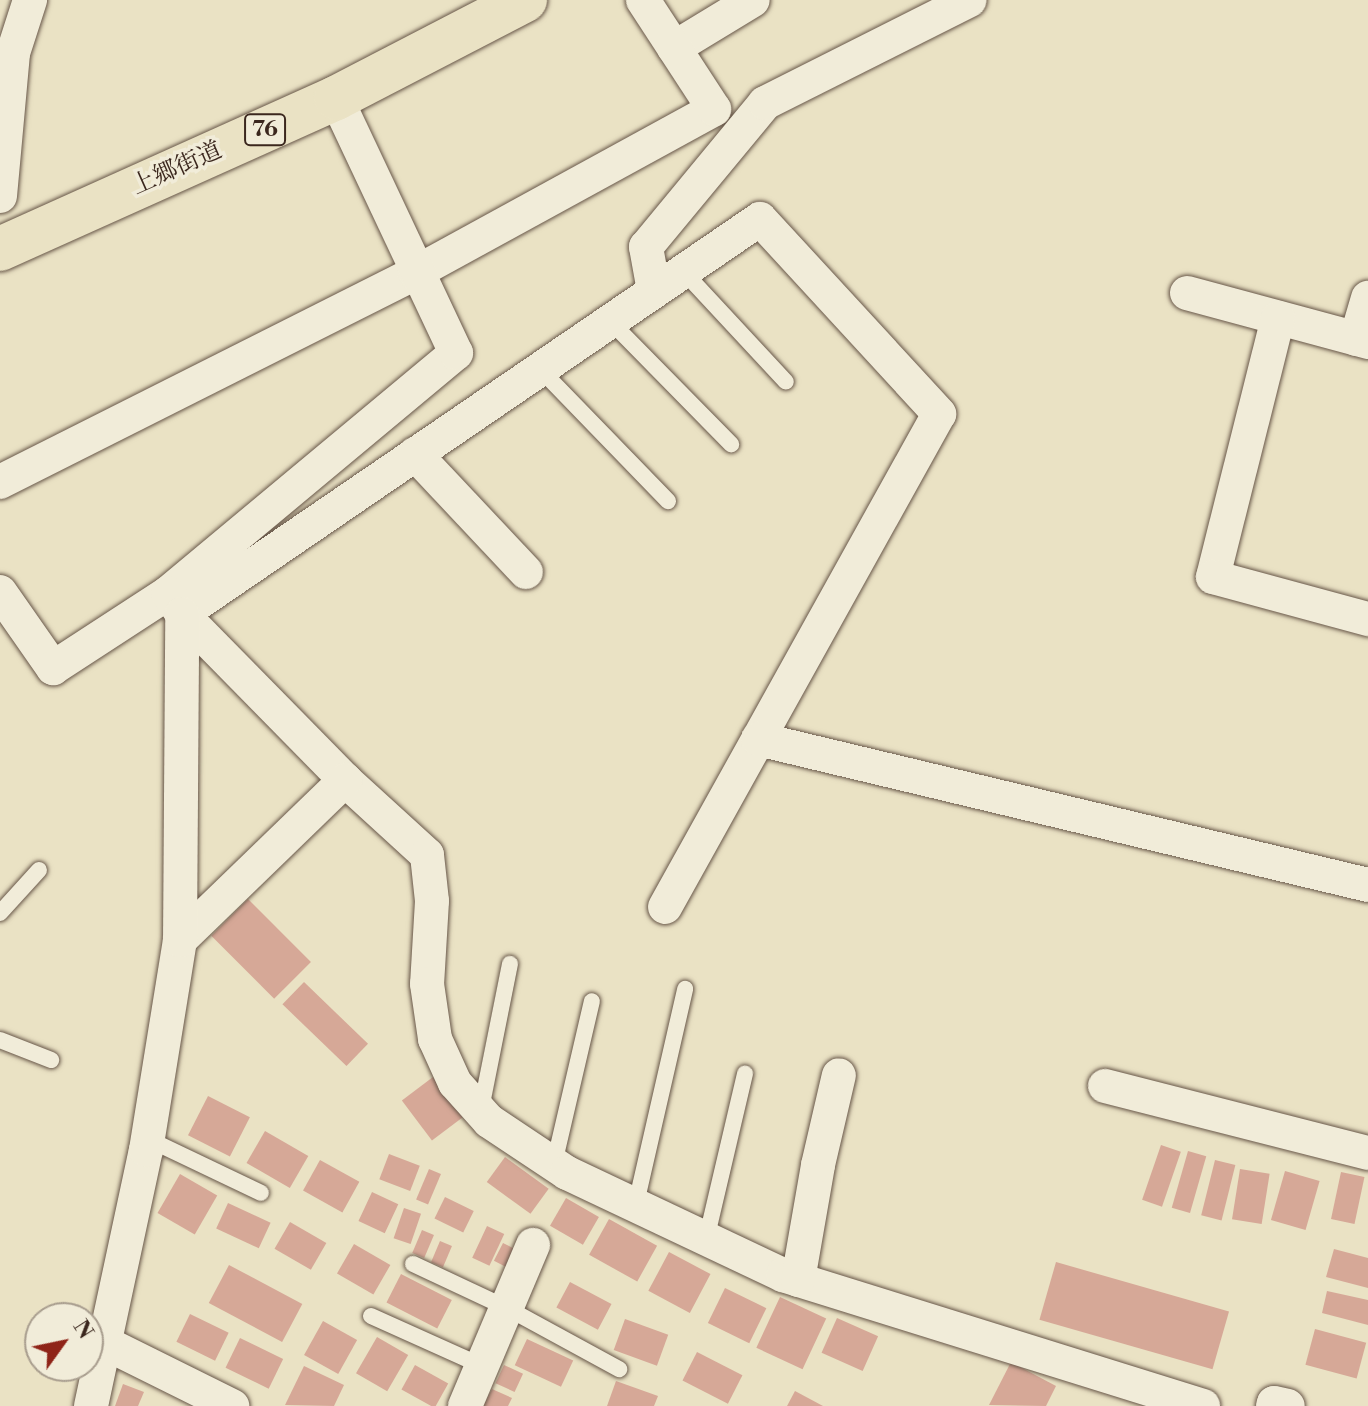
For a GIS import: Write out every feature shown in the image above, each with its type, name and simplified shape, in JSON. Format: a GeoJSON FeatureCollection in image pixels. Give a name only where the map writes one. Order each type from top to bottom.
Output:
{"type":"FeatureCollection","features":[{"type":"Feature","properties":{"kind":"main road","name":"上郷街道"},"geometry":{"type":"LineString","coordinates":[[0,249],[336,98],[525,0]]}},
{"type":"Feature","properties":{"kind":"street"},"geometry":{"type":"LineString","coordinates":[[0,196],[13,53],[30,0]]}},
{"type":"Feature","properties":{"kind":"street"},"geometry":{"type":"LineString","coordinates":[[0,482],[415,273],[714,109],[643,0]]}},
{"type":"Feature","properties":{"kind":"street"},"geometry":{"type":"LineString","coordinates":[[674,48],[753,0]]}},
{"type":"Feature","properties":{"kind":"street"},"geometry":{"type":"LineString","coordinates":[[654,291],[646,247],[765,103],[970,0]]}},
{"type":"Feature","properties":{"kind":"street"},"geometry":{"type":"LineString","coordinates":[[91,1406],[107,1344],[148,1139],[180,940],[175,603],[456,353],[415,273],[336,98]]}},
{"type":"Feature","properties":{"kind":"street"},"geometry":{"type":"LineString","coordinates":[[0,592],[53,668],[175,603],[415,454],[760,219],[939,414],[665,907]]}},
{"type":"Feature","properties":{"kind":"street"},"geometry":{"type":"LineString","coordinates":[[1187,293],[1362,341],[1368,298]]}},
{"type":"Feature","properties":{"kind":"street"},"geometry":{"type":"LineString","coordinates":[[1278,318],[1213,577],[1368,619]]}},
{"type":"Feature","properties":{"kind":"street"},"geometry":{"type":"LineString","coordinates":[[415,454],[526,572]]}},
{"type":"Feature","properties":{"kind":"street"},"geometry":{"type":"LineString","coordinates":[[175,603],[345,780],[427,855],[432,901],[427,984],[435,1039],[455,1083],[489,1121],[554,1164],[635,1208],[798,1280],[1203,1406]]}},
{"type":"Feature","properties":{"kind":"street"},"geometry":{"type":"LineString","coordinates":[[758,739],[1368,885]]}},
{"type":"Feature","properties":{"kind":"street"},"geometry":{"type":"LineString","coordinates":[[180,940],[345,780]]}},
{"type":"Feature","properties":{"kind":"street"},"geometry":{"type":"LineString","coordinates":[[798,1280],[818,1165],[839,1075]]}},
{"type":"Feature","properties":{"kind":"street"},"geometry":{"type":"LineString","coordinates":[[1105,1086],[1368,1153]]}},
{"type":"Feature","properties":{"kind":"street"},"geometry":{"type":"LineString","coordinates":[[465,1406],[533,1245]]}},
{"type":"Feature","properties":{"kind":"street"},"geometry":{"type":"LineString","coordinates":[[107,1344],[232,1406]]}},
{"type":"Feature","properties":{"kind":"street"},"geometry":{"type":"LineString","coordinates":[[1273,1406],[1274,1403],[1288,1406]]}},
{"type":"Feature","properties":{"kind":"lane"},"geometry":{"type":"LineString","coordinates":[[683,271],[786,382]]}},
{"type":"Feature","properties":{"kind":"lane"},"geometry":{"type":"LineString","coordinates":[[610,321],[731,444]]}},
{"type":"Feature","properties":{"kind":"lane"},"geometry":{"type":"LineString","coordinates":[[540,369],[668,501]]}},
{"type":"Feature","properties":{"kind":"lane"},"geometry":{"type":"LineString","coordinates":[[0,913],[39,870]]}},
{"type":"Feature","properties":{"kind":"lane"},"geometry":{"type":"LineString","coordinates":[[480,1111],[510,964]]}},
{"type":"Feature","properties":{"kind":"lane"},"geometry":{"type":"LineString","coordinates":[[635,1208],[685,989]]}},
{"type":"Feature","properties":{"kind":"lane"},"geometry":{"type":"LineString","coordinates":[[554,1164],[592,1001]]}},
{"type":"Feature","properties":{"kind":"lane"},"geometry":{"type":"LineString","coordinates":[[0,1040],[51,1060]]}},
{"type":"Feature","properties":{"kind":"lane"},"geometry":{"type":"LineString","coordinates":[[706,1240],[745,1074]]}},
{"type":"Feature","properties":{"kind":"lane"},"geometry":{"type":"LineString","coordinates":[[148,1139],[261,1193]]}},
{"type":"Feature","properties":{"kind":"lane"},"geometry":{"type":"LineString","coordinates":[[413,1264],[507,1308],[619,1369]]}},
{"type":"Feature","properties":{"kind":"lane"},"geometry":{"type":"LineString","coordinates":[[371,1316],[482,1366]]}},
{"type":"Feature","properties":{"kind":"building"},"geometry":{"type":"Polygon","coordinates":[[[248,899],[311,962],[274,999],[211,936],[248,899]]]}},
{"type":"Feature","properties":{"kind":"building"},"geometry":{"type":"Polygon","coordinates":[[[304,982],[368,1044],[346,1066],[282,1004],[304,982]]]}},
{"type":"Feature","properties":{"kind":"building"},"geometry":{"type":"Polygon","coordinates":[[[433,1077],[463,1117],[432,1140],[402,1100],[433,1077]]]}},
{"type":"Feature","properties":{"kind":"building"},"geometry":{"type":"Polygon","coordinates":[[[208,1096],[250,1117],[230,1157],[188,1135],[208,1096]]]}},
{"type":"Feature","properties":{"kind":"building"},"geometry":{"type":"Polygon","coordinates":[[[265,1131],[308,1156],[290,1188],[246,1163],[265,1131]]]}},
{"type":"Feature","properties":{"kind":"building"},"geometry":{"type":"Polygon","coordinates":[[[1161,1145],[1181,1152],[1162,1207],[1142,1200],[1161,1145]]]}},
{"type":"Feature","properties":{"kind":"building"},"geometry":{"type":"Polygon","coordinates":[[[1188,1151],[1206,1156],[1190,1213],[1172,1208],[1188,1151]]]}},
{"type":"Feature","properties":{"kind":"building"},"geometry":{"type":"Polygon","coordinates":[[[389,1154],[420,1166],[410,1191],[379,1179],[389,1154]]]}},
{"type":"Feature","properties":{"kind":"building"},"geometry":{"type":"Polygon","coordinates":[[[505,1157],[549,1189],[530,1214],[487,1182],[505,1157]]]}},
{"type":"Feature","properties":{"kind":"building"},"geometry":{"type":"Polygon","coordinates":[[[320,1160],[359,1182],[342,1212],[303,1191],[320,1160]]]}},
{"type":"Feature","properties":{"kind":"building"},"geometry":{"type":"Polygon","coordinates":[[[1215,1160],[1235,1165],[1222,1220],[1201,1215],[1215,1160]]]}},
{"type":"Feature","properties":{"kind":"building"},"geometry":{"type":"Polygon","coordinates":[[[429,1169],[441,1174],[428,1204],[416,1199],[429,1169]]]}},
{"type":"Feature","properties":{"kind":"building"},"geometry":{"type":"Polygon","coordinates":[[[1240,1169],[1270,1174],[1262,1224],[1232,1219],[1240,1169]]]}},
{"type":"Feature","properties":{"kind":"building"},"geometry":{"type":"Polygon","coordinates":[[[1285,1171],[1320,1181],[1306,1230],[1271,1220],[1285,1171]]]}},
{"type":"Feature","properties":{"kind":"building"},"geometry":{"type":"Polygon","coordinates":[[[1341,1172],[1364,1177],[1354,1224],[1331,1219],[1341,1172]]]}},
{"type":"Feature","properties":{"kind":"building"},"geometry":{"type":"Polygon","coordinates":[[[180,1174],[217,1196],[195,1234],[158,1213],[180,1174]]]}},
{"type":"Feature","properties":{"kind":"building"},"geometry":{"type":"Polygon","coordinates":[[[372,1192],[398,1204],[385,1233],[358,1221],[372,1192]]]}},
{"type":"Feature","properties":{"kind":"building"},"geometry":{"type":"Polygon","coordinates":[[[445,1197],[474,1211],[463,1233],[434,1219],[445,1197]]]}},
{"type":"Feature","properties":{"kind":"building"},"geometry":{"type":"Polygon","coordinates":[[[566,1198],[599,1217],[583,1245],[550,1226],[566,1198]]]}},
{"type":"Feature","properties":{"kind":"building"},"geometry":{"type":"Polygon","coordinates":[[[228,1203],[271,1223],[259,1248],[216,1228],[228,1203]]]}},
{"type":"Feature","properties":{"kind":"building"},"geometry":{"type":"Polygon","coordinates":[[[404,1208],[421,1214],[411,1244],[394,1238],[404,1208]]]}},
{"type":"Feature","properties":{"kind":"building"},"geometry":{"type":"Polygon","coordinates":[[[609,1219],[657,1246],[637,1282],[589,1255],[609,1219]]]}},
{"type":"Feature","properties":{"kind":"building"},"geometry":{"type":"Polygon","coordinates":[[[290,1222],[326,1243],[311,1270],[274,1249],[290,1222]]]}},
{"type":"Feature","properties":{"kind":"building"},"geometry":{"type":"Polygon","coordinates":[[[487,1226],[504,1234],[489,1266],[472,1258],[487,1226]]]}},
{"type":"Feature","properties":{"kind":"building"},"geometry":{"type":"Polygon","coordinates":[[[422,1230],[434,1235],[424,1258],[412,1253],[422,1230]]]}},
{"type":"Feature","properties":{"kind":"building"},"geometry":{"type":"Polygon","coordinates":[[[440,1241],[452,1246],[443,1267],[431,1262],[440,1241]]]}},
{"type":"Feature","properties":{"kind":"building"},"geometry":{"type":"Polygon","coordinates":[[[503,1243],[519,1251],[510,1269],[494,1261],[503,1243]]]}},
{"type":"Feature","properties":{"kind":"building"},"geometry":{"type":"Polygon","coordinates":[[[354,1244],[390,1265],[373,1294],[337,1273],[354,1244]]]}},
{"type":"Feature","properties":{"kind":"building"},"geometry":{"type":"Polygon","coordinates":[[[1334,1249],[1368,1258],[1368,1288],[1326,1277],[1334,1249]]]}},
{"type":"Feature","properties":{"kind":"building"},"geometry":{"type":"Polygon","coordinates":[[[669,1252],[710,1274],[690,1313],[648,1291],[669,1252]]]}},
{"type":"Feature","properties":{"kind":"building"},"geometry":{"type":"Polygon","coordinates":[[[1056,1262],[1229,1312],[1212,1369],[1039,1320],[1056,1262]]]}},
{"type":"Feature","properties":{"kind":"building"},"geometry":{"type":"Polygon","coordinates":[[[229,1265],[302,1304],[282,1342],[209,1303],[229,1265]]]}},
{"type":"Feature","properties":{"kind":"building"},"geometry":{"type":"Polygon","coordinates":[[[401,1274],[452,1300],[437,1328],[386,1303],[401,1274]]]}},
{"type":"Feature","properties":{"kind":"building"},"geometry":{"type":"Polygon","coordinates":[[[570,1282],[611,1304],[598,1330],[556,1308],[570,1282]]]}},
{"type":"Feature","properties":{"kind":"building"},"geometry":{"type":"Polygon","coordinates":[[[725,1288],[766,1308],[749,1343],[708,1323],[725,1288]]]}},
{"type":"Feature","properties":{"kind":"building"},"geometry":{"type":"Polygon","coordinates":[[[1327,1291],[1368,1300],[1368,1325],[1322,1313],[1327,1291]]]}},
{"type":"Feature","properties":{"kind":"building"},"geometry":{"type":"Polygon","coordinates":[[[780,1297],[826,1319],[803,1369],[756,1348],[780,1297]]]}},
{"type":"Feature","properties":{"kind":"building"},"geometry":{"type":"Polygon","coordinates":[[[190,1314],[229,1333],[215,1361],[176,1342],[190,1314]]]}},
{"type":"Feature","properties":{"kind":"building"},"geometry":{"type":"Polygon","coordinates":[[[837,1318],[878,1336],[863,1371],[822,1353],[837,1318]]]}},
{"type":"Feature","properties":{"kind":"building"},"geometry":{"type":"Polygon","coordinates":[[[625,1319],[668,1335],[657,1366],[614,1350],[625,1319]]]}},
{"type":"Feature","properties":{"kind":"building"},"geometry":{"type":"Polygon","coordinates":[[[323,1321],[357,1340],[338,1374],[304,1355],[323,1321]]]}},
{"type":"Feature","properties":{"kind":"building"},"geometry":{"type":"Polygon","coordinates":[[[1315,1329],[1366,1343],[1357,1378],[1305,1365],[1315,1329]]]}},
{"type":"Feature","properties":{"kind":"building"},"geometry":{"type":"Polygon","coordinates":[[[377,1337],[408,1355],[387,1391],[356,1373],[377,1337]]]}},
{"type":"Feature","properties":{"kind":"building"},"geometry":{"type":"Polygon","coordinates":[[[240,1338],[283,1359],[269,1389],[226,1368],[240,1338]]]}},
{"type":"Feature","properties":{"kind":"building"},"geometry":{"type":"Polygon","coordinates":[[[527,1339],[573,1361],[561,1387],[515,1365],[527,1339]]]}},
{"type":"Feature","properties":{"kind":"building"},"geometry":{"type":"Polygon","coordinates":[[[697,1352],[742,1375],[728,1404],[682,1381],[697,1352]]]}},
{"type":"Feature","properties":{"kind":"building"},"geometry":{"type":"Polygon","coordinates":[[[1011,1362],[1056,1386],[1046,1406],[989,1405],[1011,1362]]]}},
{"type":"Feature","properties":{"kind":"building"},"geometry":{"type":"Polygon","coordinates":[[[415,1365],[448,1383],[436,1406],[401,1389],[415,1365]]]}},
{"type":"Feature","properties":{"kind":"building"},"geometry":{"type":"Polygon","coordinates":[[[504,1365],[523,1374],[515,1392],[496,1383],[504,1365]]]}},
{"type":"Feature","properties":{"kind":"building"},"geometry":{"type":"Polygon","coordinates":[[[304,1366],[344,1385],[334,1406],[285,1405],[304,1366]]]}},
{"type":"Feature","properties":{"kind":"building"},"geometry":{"type":"Polygon","coordinates":[[[616,1381],[658,1396],[654,1406],[607,1406],[616,1381]]]}},
{"type":"Feature","properties":{"kind":"building"},"geometry":{"type":"Polygon","coordinates":[[[123,1384],[144,1392],[138,1406],[115,1406],[123,1384]]]}},
{"type":"Feature","properties":{"kind":"building"},"geometry":{"type":"Polygon","coordinates":[[[492,1389],[512,1398],[508,1406],[483,1406],[492,1389]]]}},
{"type":"Feature","properties":{"kind":"building"},"geometry":{"type":"Polygon","coordinates":[[[795,1391],[823,1406],[787,1406],[795,1391]]]}}]}
